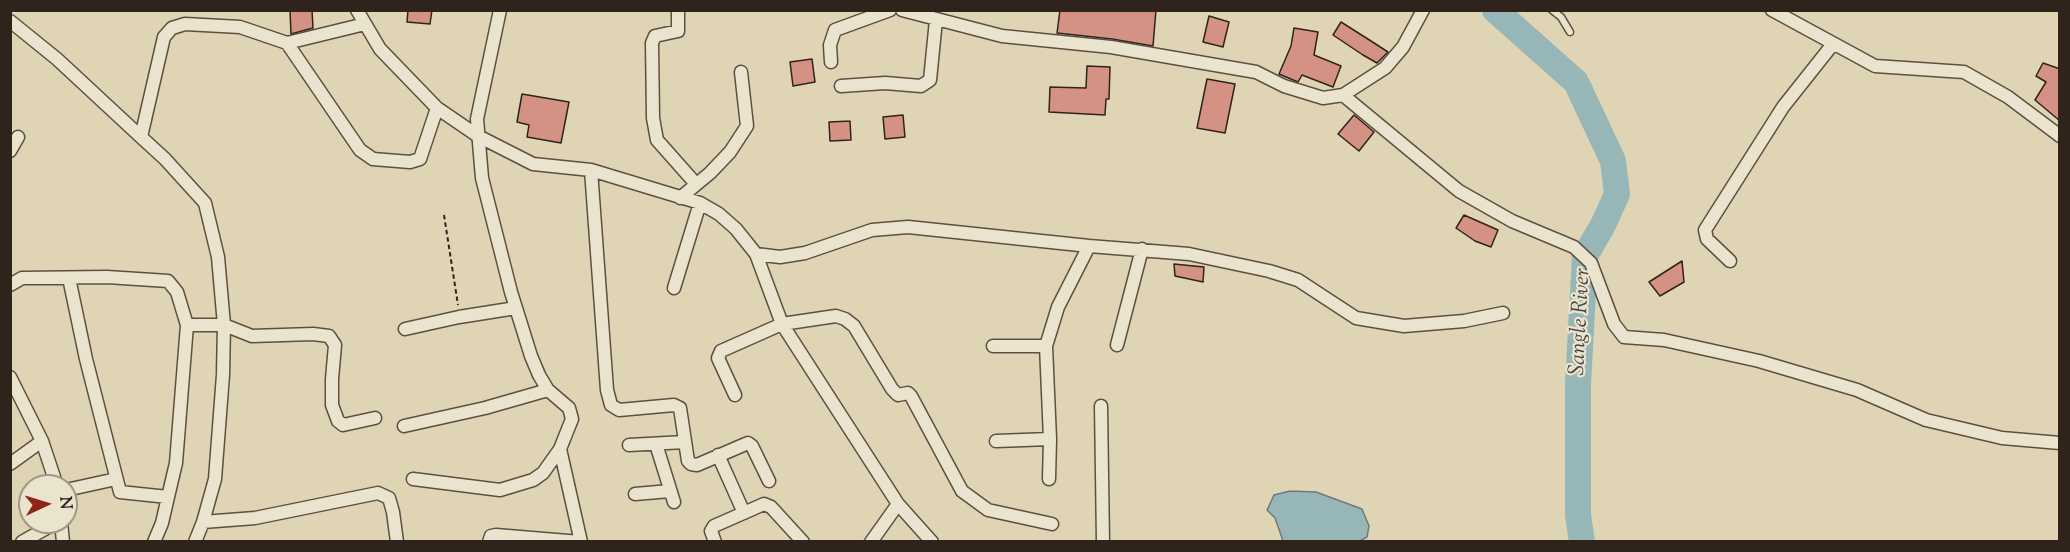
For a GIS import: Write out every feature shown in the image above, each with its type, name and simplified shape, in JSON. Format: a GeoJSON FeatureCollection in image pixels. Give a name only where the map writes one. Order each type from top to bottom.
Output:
{"type":"FeatureCollection","features":[{"type":"Feature","properties":{"kind":"street"},"geometry":{"type":"LineString","coordinates":[[357,10],[380,49],[437,108],[478,136],[533,164],[591,170],[700,203],[728,222],[756,254],[782,324],[897,504],[932,542]]}},
{"type":"Feature","properties":{"kind":"street"},"geometry":{"type":"LineString","coordinates":[[413,479],[500,490],[533,480],[543,473],[560,449],[572,419],[568,408],[548,390],[531,356],[482,178],[477,119],[500,10]]}},
{"type":"Feature","properties":{"kind":"street"},"geometry":{"type":"LineString","coordinates":[[678,10],[678,31],[656,36],[652,43],[653,118],[657,140],[696,184]]}},
{"type":"Feature","properties":{"kind":"street"},"geometry":{"type":"LineString","coordinates":[[831,62],[830,45],[835,30],[890,10]]}},
{"type":"Feature","properties":{"kind":"street"},"geometry":{"type":"LineString","coordinates":[[902,10],[1002,36],[1111,47],[1256,72],[1284,86],[1323,98],[1343,95],[1385,68],[1403,47],[1423,10]]}},
{"type":"Feature","properties":{"kind":"street"},"geometry":{"type":"LineString","coordinates":[[1772,10],[1875,66],[1964,72],[2008,97],[2060,136]]}},
{"type":"Feature","properties":{"kind":"street"},"geometry":{"type":"LineString","coordinates":[[841,87],[885,83],[921,86],[930,80],[936,20]]}},
{"type":"Feature","properties":{"kind":"street"},"geometry":{"type":"LineString","coordinates":[[10,21],[57,59],[165,159],[206,203],[218,257],[224,325],[223,375],[215,479],[204,522],[195,542]]}},
{"type":"Feature","properties":{"kind":"street"},"geometry":{"type":"LineString","coordinates":[[141,137],[165,38],[172,28],[185,24],[240,27],[278,38],[287,43],[360,150],[373,159],[410,162],[420,159],[437,108]]}},
{"type":"Feature","properties":{"kind":"street"},"geometry":{"type":"LineString","coordinates":[[287,43],[365,24]]}},
{"type":"Feature","properties":{"kind":"street"},"geometry":{"type":"LineString","coordinates":[[1730,261],[1707,239],[1705,230],[1783,107],[1833,44]]}},
{"type":"Feature","properties":{"kind":"street"},"geometry":{"type":"LineString","coordinates":[[680,198],[730,152],[747,126],[741,72]]}},
{"type":"Feature","properties":{"kind":"street"},"geometry":{"type":"LineString","coordinates":[[1343,95],[1459,191],[1512,221],[1574,247],[1591,263],[1614,324],[1624,337],[1664,340],[1759,361],[1857,390],[1926,420],[2002,438],[2060,443]]}},
{"type":"Feature","properties":{"kind":"street"},"geometry":{"type":"LineString","coordinates":[[10,151],[18,137]]}},
{"type":"Feature","properties":{"kind":"street"},"geometry":{"type":"LineString","coordinates":[[591,170],[607,390],[611,405],[619,410],[674,405],[680,408],[688,461],[691,464],[697,465],[748,442],[769,481]]}},
{"type":"Feature","properties":{"kind":"street"},"geometry":{"type":"LineString","coordinates":[[674,288],[700,203]]}},
{"type":"Feature","properties":{"kind":"street"},"geometry":{"type":"LineString","coordinates":[[756,254],[780,257],[805,253],[840,243],[872,230],[908,227],[1189,254],[1269,271],[1298,280],[1356,318],[1394,325],[1464,321],[1503,313]]}},
{"type":"Feature","properties":{"kind":"street"},"geometry":{"type":"LineString","coordinates":[[1049,479],[1050,439],[1046,346],[1058,307],[1089,246]]}},
{"type":"Feature","properties":{"kind":"street"},"geometry":{"type":"LineString","coordinates":[[1117,345],[1142,249]]}},
{"type":"Feature","properties":{"kind":"street"},"geometry":{"type":"LineString","coordinates":[[10,285],[22,278],[107,277],[168,281],[177,292],[187,325],[176,463],[162,523],[154,542]]}},
{"type":"Feature","properties":{"kind":"street"},"geometry":{"type":"LineString","coordinates":[[69,278],[86,358],[108,437],[120,492],[168,497]]}},
{"type":"Feature","properties":{"kind":"street"},"geometry":{"type":"LineString","coordinates":[[405,329],[516,308]]}},
{"type":"Feature","properties":{"kind":"street"},"geometry":{"type":"LineString","coordinates":[[735,395],[718,358],[721,351],[782,324],[836,316],[845,319],[854,326],[892,389],[898,395],[908,393],[962,491],[988,510],[1052,524]]}},
{"type":"Feature","properties":{"kind":"street"},"geometry":{"type":"LineString","coordinates":[[187,325],[224,325],[252,336],[313,334],[329,336],[335,345],[332,405],[338,421],[343,425],[375,418]]}},
{"type":"Feature","properties":{"kind":"street"},"geometry":{"type":"LineString","coordinates":[[993,346],[1046,346]]}},
{"type":"Feature","properties":{"kind":"street"},"geometry":{"type":"LineString","coordinates":[[12,383],[42,441],[53,474]]}},
{"type":"Feature","properties":{"kind":"street"},"geometry":{"type":"LineString","coordinates":[[404,426],[485,408],[548,390]]}},
{"type":"Feature","properties":{"kind":"street"},"geometry":{"type":"LineString","coordinates":[[1101,406],[1103,542]]}},
{"type":"Feature","properties":{"kind":"street"},"geometry":{"type":"LineString","coordinates":[[996,441],[1050,439]]}},
{"type":"Feature","properties":{"kind":"street"},"geometry":{"type":"LineString","coordinates":[[10,464],[42,441]]}},
{"type":"Feature","properties":{"kind":"street"},"geometry":{"type":"LineString","coordinates":[[629,445],[685,441]]}},
{"type":"Feature","properties":{"kind":"street"},"geometry":{"type":"LineString","coordinates":[[635,494],[672,497],[656,444]]}},
{"type":"Feature","properties":{"kind":"street"},"geometry":{"type":"LineString","coordinates":[[489,542],[491,537],[496,535],[581,542],[560,449]]}},
{"type":"Feature","properties":{"kind":"street"},"geometry":{"type":"LineString","coordinates":[[718,454],[744,513]]}},
{"type":"Feature","properties":{"kind":"street"},"geometry":{"type":"LineString","coordinates":[[78,487],[116,479]]}},
{"type":"Feature","properties":{"kind":"street"},"geometry":{"type":"LineString","coordinates":[[204,522],[255,518],[378,493],[388,498],[393,512],[395,541]]}},
{"type":"Feature","properties":{"kind":"street"},"geometry":{"type":"LineString","coordinates":[[715,542],[711,531],[714,526],[764,504],[771,507],[803,542]]}},
{"type":"Feature","properties":{"kind":"street"},"geometry":{"type":"LineString","coordinates":[[871,542],[897,504]]}},
{"type":"Feature","properties":{"kind":"street"},"geometry":{"type":"LineString","coordinates":[[22,542],[37,534]]}},
{"type":"Feature","properties":{"kind":"lane"},"geometry":{"type":"LineString","coordinates":[[1552,10],[1561,17],[1570,32]]}},
{"type":"Feature","properties":{"kind":"path"},"geometry":{"type":"LineString","coordinates":[[444,215],[459,317]]}},
{"type":"Feature","properties":{"kind":"water"},"geometry":{"type":"Polygon","coordinates":[[[1290,491],[1316,492],[1362,509],[1369,526],[1367,537],[1358,542],[1283,541],[1275,518],[1267,510],[1274,495],[1290,491]]]}},
{"type":"Feature","properties":{"kind":"building"},"geometry":{"type":"Polygon","coordinates":[[[290,10],[312,10],[313,28],[291,34],[290,10]]]}},
{"type":"Feature","properties":{"kind":"building"},"geometry":{"type":"Polygon","coordinates":[[[408,10],[432,10],[430,24],[407,22],[408,10]]]}},
{"type":"Feature","properties":{"kind":"building"},"geometry":{"type":"Polygon","coordinates":[[[1060,10],[1156,10],[1153,46],[1057,33],[1060,10]]]}},
{"type":"Feature","properties":{"kind":"building"},"geometry":{"type":"Polygon","coordinates":[[[1209,16],[1229,22],[1223,47],[1203,42],[1209,16]]]}},
{"type":"Feature","properties":{"kind":"building"},"geometry":{"type":"Polygon","coordinates":[[[1341,22],[1388,52],[1377,63],[1363,55],[1333,35],[1341,22]]]}},
{"type":"Feature","properties":{"kind":"building"},"geometry":{"type":"Polygon","coordinates":[[[1294,28],[1318,32],[1314,55],[1341,66],[1333,87],[1302,75],[1298,82],[1279,74],[1291,46],[1294,28]]]}},
{"type":"Feature","properties":{"kind":"building"},"geometry":{"type":"Polygon","coordinates":[[[812,59],[815,82],[793,86],[790,62],[812,59]]]}},
{"type":"Feature","properties":{"kind":"building"},"geometry":{"type":"Polygon","coordinates":[[[2043,63],[2060,69],[2060,121],[2035,100],[2046,82],[2036,76],[2043,63]]]}},
{"type":"Feature","properties":{"kind":"building"},"geometry":{"type":"Polygon","coordinates":[[[1087,66],[1110,67],[1109,99],[1106,99],[1105,115],[1049,112],[1050,87],[1086,88],[1087,66]]]}},
{"type":"Feature","properties":{"kind":"building"},"geometry":{"type":"Polygon","coordinates":[[[1207,79],[1235,84],[1225,133],[1197,128],[1207,79]]]}},
{"type":"Feature","properties":{"kind":"building"},"geometry":{"type":"Polygon","coordinates":[[[522,94],[569,102],[561,143],[527,137],[529,125],[517,122],[522,94]]]}},
{"type":"Feature","properties":{"kind":"building"},"geometry":{"type":"Polygon","coordinates":[[[903,115],[905,137],[885,139],[883,117],[903,115]]]}},
{"type":"Feature","properties":{"kind":"building"},"geometry":{"type":"Polygon","coordinates":[[[1354,115],[1374,132],[1359,151],[1338,134],[1354,115]]]}},
{"type":"Feature","properties":{"kind":"building"},"geometry":{"type":"Polygon","coordinates":[[[850,121],[851,140],[830,141],[829,122],[850,121]]]}},
{"type":"Feature","properties":{"kind":"building"},"geometry":{"type":"Polygon","coordinates":[[[1464,215],[1498,230],[1491,247],[1475,241],[1456,228],[1464,215]]]}},
{"type":"Feature","properties":{"kind":"building"},"geometry":{"type":"Polygon","coordinates":[[[1682,261],[1684,282],[1660,296],[1649,282],[1682,261]]]}},
{"type":"Feature","properties":{"kind":"building"},"geometry":{"type":"Polygon","coordinates":[[[1174,264],[1204,267],[1203,282],[1175,276],[1174,264]]]}},
{"type":"Feature","properties":{"kind":"waterway","name":"Sangle River"},"geometry":{"type":"LineString","coordinates":[[1495,10],[1576,82],[1613,161],[1617,194],[1585,256],[1578,384],[1578,515],[1582,542]]}}]}
